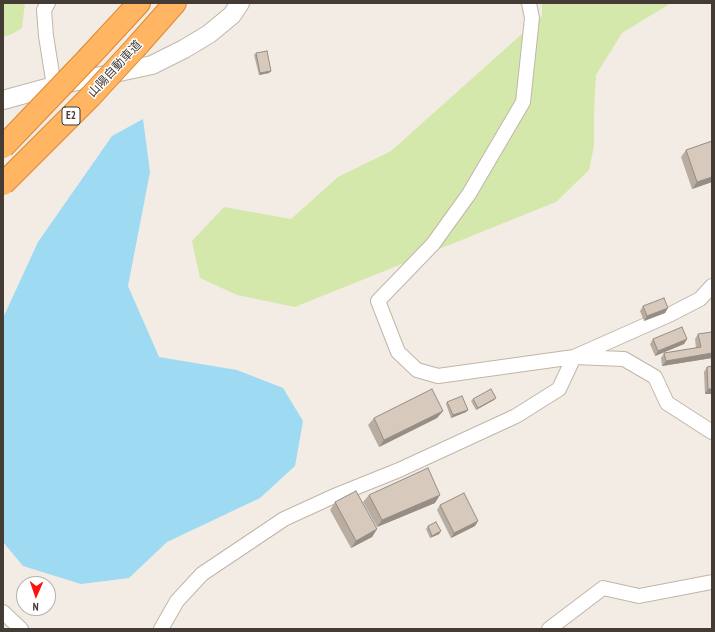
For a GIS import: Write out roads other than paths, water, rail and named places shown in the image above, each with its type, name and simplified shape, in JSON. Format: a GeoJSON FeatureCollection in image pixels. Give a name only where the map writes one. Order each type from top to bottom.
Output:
{"type":"FeatureCollection","features":[{"type":"Feature","properties":{"kind":"highway","name":"E2"},"geometry":{"type":"LineString","coordinates":[[3,147],[89,58],[139,3]]}},
{"type":"Feature","properties":{"kind":"highway","name":"山陽自動車道"},"geometry":{"type":"LineString","coordinates":[[3,184],[91,96],[175,3]]}},
{"type":"Feature","properties":{"kind":"street"},"geometry":{"type":"LineString","coordinates":[[48,3],[44,10],[46,36],[54,86]]}},
{"type":"Feature","properties":{"kind":"street"},"geometry":{"type":"LineString","coordinates":[[3,100],[54,86],[152,65],[184,49],[208,34],[232,15],[240,3]]}},
{"type":"Feature","properties":{"kind":"street"},"geometry":{"type":"LineString","coordinates":[[529,3],[532,18],[523,102],[469,194],[432,244],[378,301],[398,352],[417,370],[438,376],[574,357],[624,359],[655,377],[668,403],[712,432]]}},
{"type":"Feature","properties":{"kind":"street"},"geometry":{"type":"LineString","coordinates":[[161,629],[177,601],[202,574],[284,519],[332,497],[399,470],[516,416],[559,389],[574,357],[700,300],[712,286]]}},
{"type":"Feature","properties":{"kind":"street"},"geometry":{"type":"LineString","coordinates":[[549,629],[603,588],[639,596],[712,582]]}},
{"type":"Feature","properties":{"kind":"street"},"geometry":{"type":"LineString","coordinates":[[3,612],[21,629]]}},
{"type":"Feature","properties":{"kind":"water"},"geometry":{"type":"Polygon","coordinates":[[[143,119],[150,172],[128,286],[159,357],[237,370],[283,388],[303,421],[295,466],[260,498],[167,542],[129,578],[81,584],[23,566],[3,542],[3,318],[38,242],[112,136],[143,119]]]}}]}
